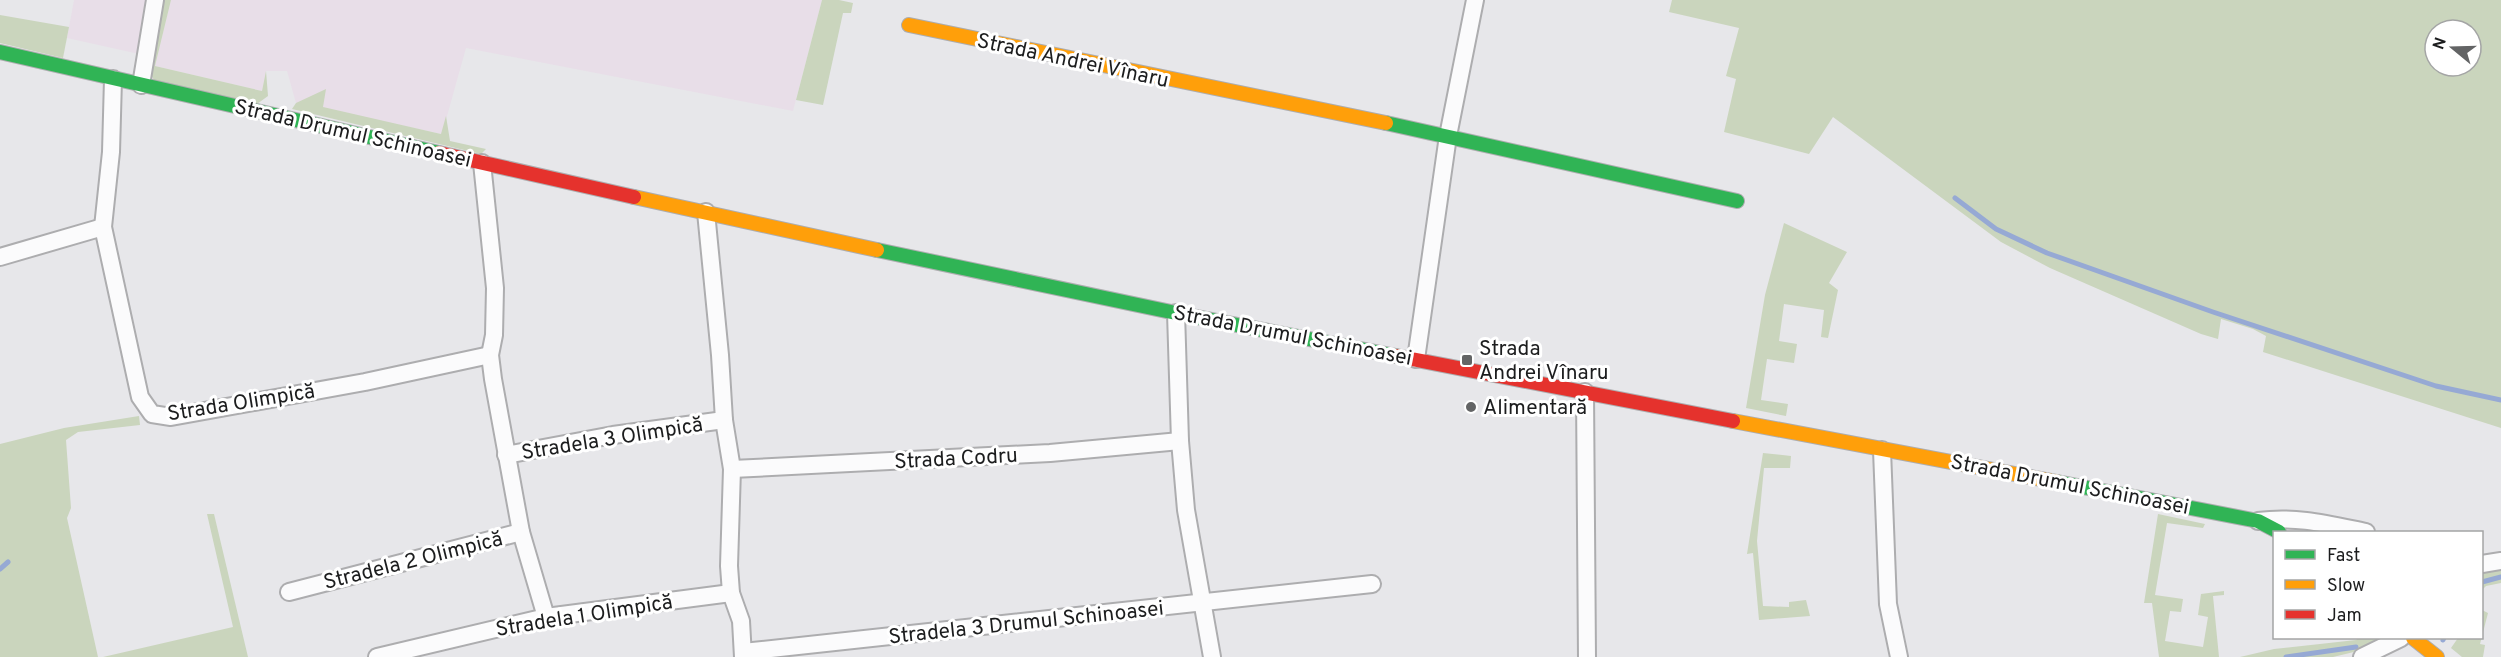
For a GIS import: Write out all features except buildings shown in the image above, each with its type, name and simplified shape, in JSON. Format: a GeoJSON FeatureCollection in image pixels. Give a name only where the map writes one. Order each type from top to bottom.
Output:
{"type":"FeatureCollection","features":[{"type":"Feature","properties":{"kind":"street"},"geometry":{"type":"LineString","coordinates":[[141,85],[155,0]]}},
{"type":"Feature","properties":{"kind":"street"},"geometry":{"type":"LineString","coordinates":[[1416,359],[1448,136],[1475,0]]}},
{"type":"Feature","properties":{"kind":"street","name":"Strada Andrei Vînaru"},"geometry":{"type":"LineString","coordinates":[[909,26],[1448,136],[1737,201]]}},
{"type":"Feature","properties":{"kind":"street","name":"Strada Drumul Schinoasei"},"geometry":{"type":"LineString","coordinates":[[0,52],[482,163],[1176,314],[1882,450],[2172,503],[2258,521],[2277,531]]}},
{"type":"Feature","properties":{"kind":"street","name":"Strada Olimpică"},"geometry":{"type":"LineString","coordinates":[[113,79],[111,152],[103,227],[140,397],[148,410],[159,416],[171,417],[365,382],[490,354]]}},
{"type":"Feature","properties":{"kind":"street"},"geometry":{"type":"LineString","coordinates":[[482,163],[495,288],[494,335],[490,354],[521,532]]}},
{"type":"Feature","properties":{"kind":"street"},"geometry":{"type":"LineString","coordinates":[[705,212],[720,355],[724,420]]}},
{"type":"Feature","properties":{"kind":"street"},"geometry":{"type":"LineString","coordinates":[[0,257],[103,227]]}},
{"type":"Feature","properties":{"kind":"street"},"geometry":{"type":"LineString","coordinates":[[1176,314],[1180,441],[1186,510],[1212,657]]}},
{"type":"Feature","properties":{"kind":"street"},"geometry":{"type":"LineString","coordinates":[[1585,392],[1587,657]]}},
{"type":"Feature","properties":{"kind":"street","name":"Stradela 3 Olimpică"},"geometry":{"type":"LineString","coordinates":[[506,455],[613,435],[724,420],[732,470],[729,566],[731,593]]}},
{"type":"Feature","properties":{"kind":"street","name":"Strada Codru"},"geometry":{"type":"LineString","coordinates":[[732,470],[1050,453],[1180,441]]}},
{"type":"Feature","properties":{"kind":"street"},"geometry":{"type":"LineString","coordinates":[[1882,450],[1888,604],[1899,657]]}},
{"type":"Feature","properties":{"kind":"street","name":"Strada Drumul Schinoasei"},"geometry":{"type":"LineString","coordinates":[[2258,521],[2283,518],[2303,519],[2361,531]]}},
{"type":"Feature","properties":{"kind":"street","name":"Stradela 2 Olimpică"},"geometry":{"type":"LineString","coordinates":[[289,592],[521,532],[546,617]]}},
{"type":"Feature","properties":{"kind":"street"},"geometry":{"type":"LineString","coordinates":[[2483,564],[2501,561]]}},
{"type":"Feature","properties":{"kind":"street","name":"Stradela 3 Drumul Schinoasei"},"geometry":{"type":"LineString","coordinates":[[743,655],[1372,584]]}},
{"type":"Feature","properties":{"kind":"street"},"geometry":{"type":"LineString","coordinates":[[731,593],[741,621],[743,655]]}},
{"type":"Feature","properties":{"kind":"street","name":"Stradela 1 Olimpică"},"geometry":{"type":"LineString","coordinates":[[377,657],[546,617],[731,593]]}},
{"type":"Feature","properties":{"kind":"street"},"geometry":{"type":"LineString","coordinates":[[2362,657],[2399,639]]}},
{"type":"Feature","properties":{"kind":"street"},"geometry":{"type":"LineString","coordinates":[[2415,639],[2437,657]]}},
{"type":"Feature","properties":{"kind":"shaded area"},"geometry":{"type":"Polygon","coordinates":[[[74,0],[149,0],[139,54],[67,38],[74,0]]]}},
{"type":"Feature","properties":{"kind":"shaded area"},"geometry":{"type":"Polygon","coordinates":[[[171,0],[822,0],[793,111],[466,48],[442,134],[296,103],[287,71],[266,71],[262,91],[155,66],[171,0]]]}},
{"type":"Feature","properties":{"kind":"green space"},"geometry":{"type":"Polygon","coordinates":[[[164,0],[171,0],[155,66],[262,91],[266,71],[268,96],[257,104],[154,80],[151,75],[164,0]]]}},
{"type":"Feature","properties":{"kind":"green space"},"geometry":{"type":"Polygon","coordinates":[[[822,0],[853,3],[851,13],[843,13],[823,105],[796,100],[822,0]]]}},
{"type":"Feature","properties":{"kind":"green space"},"geometry":{"type":"Polygon","coordinates":[[[1672,0],[2501,0],[2501,428],[2263,352],[2266,336],[2253,329],[2221,319],[2218,339],[2201,334],[2050,268],[2001,242],[1833,117],[1809,154],[1724,132],[1736,79],[1726,76],[1739,28],[1669,12],[1672,0]]]}},
{"type":"Feature","properties":{"kind":"green space"},"geometry":{"type":"Polygon","coordinates":[[[0,15],[69,27],[63,58],[0,43],[0,15]]]}},
{"type":"Feature","properties":{"kind":"green space"},"geometry":{"type":"Polygon","coordinates":[[[326,89],[323,107],[441,134],[446,116],[450,141],[486,149],[481,154],[292,109],[296,103],[326,89]]]}},
{"type":"Feature","properties":{"kind":"green space"},"geometry":{"type":"Polygon","coordinates":[[[1784,223],[1847,252],[1829,283],[1838,290],[1828,338],[1821,337],[1824,310],[1784,304],[1779,341],[1797,344],[1794,363],[1767,359],[1761,400],[1788,404],[1786,416],[1746,408],[1765,295],[1784,223]]]}},
{"type":"Feature","properties":{"kind":"green space"},"geometry":{"type":"Polygon","coordinates":[[[139,416],[140,425],[78,432],[66,440],[71,508],[67,518],[98,657],[0,657],[0,444],[64,428],[139,416]]]}},
{"type":"Feature","properties":{"kind":"green space"},"geometry":{"type":"Polygon","coordinates":[[[1763,453],[1791,456],[1790,468],[1764,468],[1757,541],[1763,606],[1789,607],[1789,602],[1806,600],[1810,616],[1759,620],[1753,553],[1747,554],[1763,453]]]}},
{"type":"Feature","properties":{"kind":"green space"},"geometry":{"type":"Polygon","coordinates":[[[207,514],[214,514],[248,657],[103,657],[233,627],[207,514]]]}},
{"type":"Feature","properties":{"kind":"green space"},"geometry":{"type":"Polygon","coordinates":[[[2158,514],[2205,524],[2203,528],[2167,523],[2155,595],[2183,599],[2181,612],[2170,611],[2165,641],[2203,647],[2208,617],[2198,615],[2201,594],[2224,591],[2224,595],[2213,596],[2219,657],[2159,657],[2152,603],[2144,603],[2158,514]]]}},
{"type":"Feature","properties":{"kind":"green space"},"geometry":{"type":"Polygon","coordinates":[[[2501,566],[2501,583],[2486,586],[2483,589],[2483,568],[2501,566]]]}},
{"type":"Feature","properties":{"kind":"green space"},"geometry":{"type":"Polygon","coordinates":[[[2483,610],[2488,613],[2483,632],[2483,610]]]}},
{"type":"Feature","properties":{"kind":"green space"},"geometry":{"type":"Polygon","coordinates":[[[2383,639],[2358,651],[2333,657],[2240,657],[2274,649],[2383,639]]]}},
{"type":"Feature","properties":{"kind":"green space"},"geometry":{"type":"Polygon","coordinates":[[[2457,639],[2482,639],[2480,644],[2485,645],[2483,657],[2462,657],[2451,648],[2457,639]]]}},
{"type":"Feature","properties":{"kind":"waterway"},"geometry":{"type":"LineString","coordinates":[[1955,198],[1996,229],[2047,253],[2213,312],[2436,386],[2501,400]]}},
{"type":"Feature","properties":{"kind":"waterway"},"geometry":{"type":"LineString","coordinates":[[0,569],[8,562]]}},
{"type":"Feature","properties":{"kind":"waterway"},"geometry":{"type":"LineString","coordinates":[[2483,582],[2501,577]]}},
{"type":"Feature","properties":{"kind":"waterway"},"geometry":{"type":"LineString","coordinates":[[2286,657],[2356,647]]}},
{"type":"Feature","properties":{"kind":"traffic: fast"},"geometry":{"type":"LineString","coordinates":[[0,52],[439,153]]}},
{"type":"Feature","properties":{"kind":"traffic: fast"},"geometry":{"type":"LineString","coordinates":[[1386,123],[1737,201]]}},
{"type":"Feature","properties":{"kind":"traffic: fast"},"geometry":{"type":"LineString","coordinates":[[877,250],[1176,313],[1396,356]]}},
{"type":"Feature","properties":{"kind":"traffic: fast"},"geometry":{"type":"LineString","coordinates":[[2057,482],[2258,521],[2277,531]]}},
{"type":"Feature","properties":{"kind":"traffic: slow"},"geometry":{"type":"LineString","coordinates":[[909,25],[1386,123]]}},
{"type":"Feature","properties":{"kind":"traffic: slow"},"geometry":{"type":"LineString","coordinates":[[634,197],[877,250]]}},
{"type":"Feature","properties":{"kind":"traffic: slow"},"geometry":{"type":"LineString","coordinates":[[1733,421],[2057,482]]}},
{"type":"Feature","properties":{"kind":"traffic: slow"},"geometry":{"type":"LineString","coordinates":[[2414,639],[2437,657]]}},
{"type":"Feature","properties":{"kind":"traffic: jam"},"geometry":{"type":"LineString","coordinates":[[439,153],[634,197]]}},
{"type":"Feature","properties":{"kind":"traffic: jam"},"geometry":{"type":"LineString","coordinates":[[1396,356],[1733,421]]}},
{"type":"Feature","properties":{"kind":"place","name":"Strada Andrei Vînaru"},"geometry":{"type":"Point","coordinates":[1467,360]}},
{"type":"Feature","properties":{"kind":"place","name":"Alimentară"},"geometry":{"type":"Point","coordinates":[1471,407]}}]}
